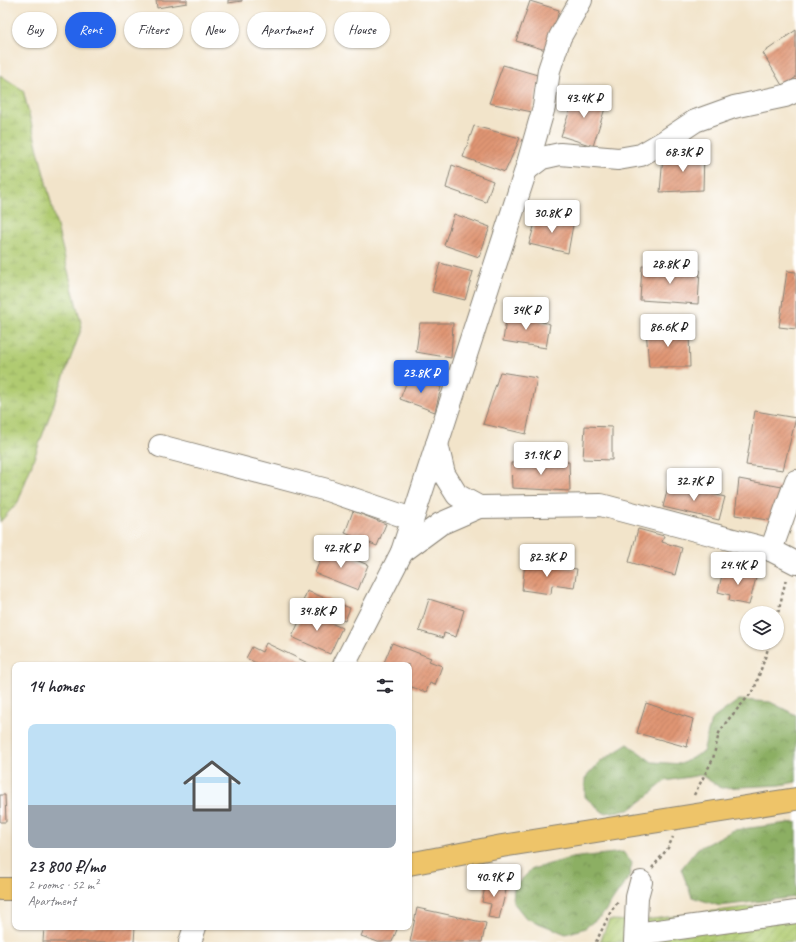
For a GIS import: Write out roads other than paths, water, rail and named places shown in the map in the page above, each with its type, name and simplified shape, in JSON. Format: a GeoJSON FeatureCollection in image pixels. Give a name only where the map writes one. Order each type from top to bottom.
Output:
{"type":"FeatureCollection","features":[{"type":"Feature","properties":{"kind":"main road"},"geometry":{"type":"LineString","coordinates":[[412,863],[502,846],[796,799]]}},
{"type":"Feature","properties":{"kind":"main road"},"geometry":{"type":"LineString","coordinates":[[0,889],[12,889]]}},
{"type":"Feature","properties":{"kind":"street"},"geometry":{"type":"LineString","coordinates":[[346,662],[402,552],[526,170],[544,107],[549,70],[560,36],[581,0]]}},
{"type":"Feature","properties":{"kind":"street"},"geometry":{"type":"LineString","coordinates":[[526,170],[542,158],[560,154],[618,159],[641,155],[695,121],[734,108],[785,96],[796,91]]}},
{"type":"Feature","properties":{"kind":"street"},"geometry":{"type":"LineString","coordinates":[[437,443],[444,474],[457,495],[479,507]]}},
{"type":"Feature","properties":{"kind":"street"},"geometry":{"type":"LineString","coordinates":[[160,446],[327,490],[412,519]]}},
{"type":"Feature","properties":{"kind":"street"},"geometry":{"type":"LineString","coordinates":[[771,550],[796,481]]}},
{"type":"Feature","properties":{"kind":"street"},"geometry":{"type":"LineString","coordinates":[[402,552],[440,524],[479,507],[601,505],[771,550],[794,563]]}},
{"type":"Feature","properties":{"kind":"street"},"geometry":{"type":"LineString","coordinates":[[640,882],[636,897],[636,938],[796,912]]}},
{"type":"Feature","properties":{"kind":"street"},"geometry":{"type":"LineString","coordinates":[[190,942],[193,930]]}}]}
